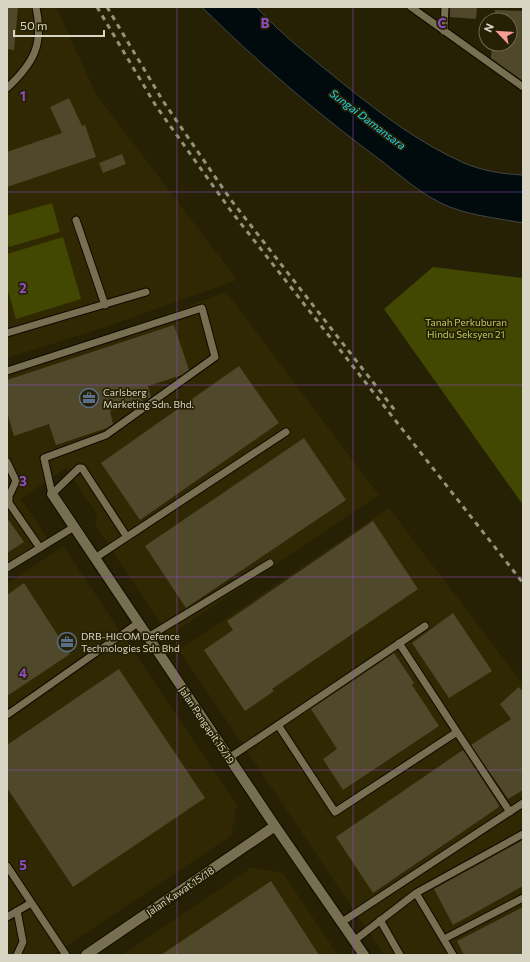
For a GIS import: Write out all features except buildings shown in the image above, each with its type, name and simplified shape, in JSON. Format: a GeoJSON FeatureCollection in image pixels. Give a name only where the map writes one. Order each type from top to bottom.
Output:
{"type":"FeatureCollection","features":[{"type":"Feature","properties":{"kind":"street","name":"Jalan Pengapit 15/19"},"geometry":{"type":"LineString","coordinates":[[52,494],[275,826],[364,955]]}},
{"type":"Feature","properties":{"kind":"street","name":"Jalan Kawat 15/18"},"geometry":{"type":"LineString","coordinates":[[86,955],[275,826]]}},
{"type":"Feature","properties":{"kind":"lane"},"geometry":{"type":"LineString","coordinates":[[7,88],[19,77],[35,57],[40,24],[36,7]]}},
{"type":"Feature","properties":{"kind":"lane"},"geometry":{"type":"LineString","coordinates":[[444,31],[445,7]]}},
{"type":"Feature","properties":{"kind":"lane"},"geometry":{"type":"LineString","coordinates":[[415,9],[523,87]]}},
{"type":"Feature","properties":{"kind":"lane"},"geometry":{"type":"LineString","coordinates":[[76,220],[105,305]]}},
{"type":"Feature","properties":{"kind":"lane"},"geometry":{"type":"LineString","coordinates":[[7,333],[146,292]]}},
{"type":"Feature","properties":{"kind":"lane"},"geometry":{"type":"LineString","coordinates":[[7,371],[202,308],[215,357],[106,435],[44,458],[52,494]]}},
{"type":"Feature","properties":{"kind":"lane"},"geometry":{"type":"LineString","coordinates":[[95,558],[286,432]]}},
{"type":"Feature","properties":{"kind":"lane"},"geometry":{"type":"LineString","coordinates":[[7,462],[16,481],[9,496],[9,503],[40,548]]}},
{"type":"Feature","properties":{"kind":"lane"},"geometry":{"type":"LineString","coordinates":[[52,494],[79,468],[82,468],[127,537]]}},
{"type":"Feature","properties":{"kind":"lane"},"geometry":{"type":"LineString","coordinates":[[7,568],[74,527]]}},
{"type":"Feature","properties":{"kind":"lane"},"geometry":{"type":"LineString","coordinates":[[148,637],[270,564]]}},
{"type":"Feature","properties":{"kind":"lane"},"geometry":{"type":"LineString","coordinates":[[7,715],[138,623]]}},
{"type":"Feature","properties":{"kind":"lane"},"geometry":{"type":"LineString","coordinates":[[229,758],[425,626]]}},
{"type":"Feature","properties":{"kind":"lane"},"geometry":{"type":"LineString","coordinates":[[399,644],[510,812]]}},
{"type":"Feature","properties":{"kind":"lane"},"geometry":{"type":"LineString","coordinates":[[278,725],[335,812],[457,732]]}},
{"type":"Feature","properties":{"kind":"lane"},"geometry":{"type":"LineString","coordinates":[[342,922],[523,803]]}},
{"type":"Feature","properties":{"kind":"lane"},"geometry":{"type":"LineString","coordinates":[[355,940],[416,893],[523,834]]}},
{"type":"Feature","properties":{"kind":"lane"},"geometry":{"type":"LineString","coordinates":[[7,866],[66,955]]}},
{"type":"Feature","properties":{"kind":"lane"},"geometry":{"type":"LineString","coordinates":[[416,893],[453,955]]}},
{"type":"Feature","properties":{"kind":"lane"},"geometry":{"type":"LineString","coordinates":[[444,939],[523,898]]}},
{"type":"Feature","properties":{"kind":"lane"},"geometry":{"type":"LineString","coordinates":[[7,917],[31,903]]}},
{"type":"Feature","properties":{"kind":"lane"},"geometry":{"type":"LineString","coordinates":[[17,911],[23,942],[17,955]]}},
{"type":"Feature","properties":{"kind":"lane"},"geometry":{"type":"LineString","coordinates":[[380,920],[400,955]]}},
{"type":"Feature","properties":{"kind":"shaded area"},"geometry":{"type":"Polygon","coordinates":[[[7,7],[56,7],[96,94],[237,280],[106,327],[7,358],[7,7]]]}},
{"type":"Feature","properties":{"kind":"shaded area"},"geometry":{"type":"Polygon","coordinates":[[[226,292],[379,495],[169,636],[95,525],[97,514],[66,468],[21,499],[51,544],[7,574],[7,367],[109,335],[226,292]]]}},
{"type":"Feature","properties":{"kind":"shaded area"},"geometry":{"type":"Polygon","coordinates":[[[389,508],[523,684],[523,955],[384,955],[179,650],[389,508]]]}},
{"type":"Feature","properties":{"kind":"shaded area"},"geometry":{"type":"Polygon","coordinates":[[[63,546],[237,805],[231,836],[53,955],[7,955],[7,584],[63,546]]]}},
{"type":"Feature","properties":{"kind":"shaded area"},"geometry":{"type":"Polygon","coordinates":[[[252,867],[283,873],[338,955],[122,955],[252,867]]]}},
{"type":"Feature","properties":{"kind":"green space"},"geometry":{"type":"Polygon","coordinates":[[[52,203],[60,232],[9,247],[7,240],[7,216],[52,203]]]}},
{"type":"Feature","properties":{"kind":"green space"},"geometry":{"type":"Polygon","coordinates":[[[63,237],[81,299],[16,319],[7,288],[7,254],[63,237]]]}},
{"type":"Feature","properties":{"kind":"green space","name":"Tanah Perkuburan Hindu Seksyen 21"},"geometry":{"type":"Polygon","coordinates":[[[433,267],[523,278],[523,505],[384,309],[433,267]]]}},
{"type":"Feature","properties":{"kind":"water","name":"Sungai Damansara"},"geometry":{"type":"Polygon","coordinates":[[[202,7],[256,7],[288,38],[322,66],[373,107],[417,138],[471,166],[493,172],[523,175],[523,223],[481,216],[460,210],[441,203],[424,194],[310,105],[266,67],[202,7]]]}},
{"type":"Feature","properties":{"kind":"railway"},"geometry":{"type":"LineString","coordinates":[[97,7],[156,106],[231,211],[523,583]]}},
{"type":"Feature","properties":{"kind":"railway"},"geometry":{"type":"LineString","coordinates":[[107,7],[163,101],[231,200],[397,413]]}},
{"type":"Feature","properties":{"kind":"place","name":"Carlsberg Marketing Sdn. Bhd."},"geometry":{"type":"Point","coordinates":[89,398]}},
{"type":"Feature","properties":{"kind":"place","name":"DRB-HICOM Defence Technologies Sdn Bhd"},"geometry":{"type":"Point","coordinates":[67,642]}}]}
